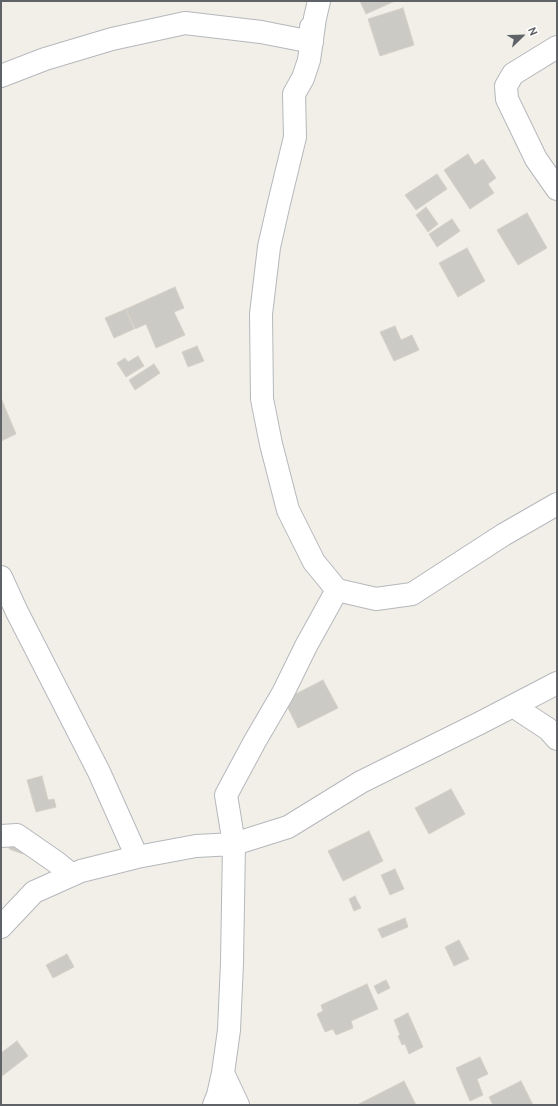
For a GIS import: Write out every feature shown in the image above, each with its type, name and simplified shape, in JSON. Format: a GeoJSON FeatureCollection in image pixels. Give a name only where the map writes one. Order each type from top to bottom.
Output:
{"type":"FeatureCollection","features":[{"type":"Feature","properties":{"kind":"street"},"geometry":{"type":"LineString","coordinates":[[311,1],[312,42]]}},
{"type":"Feature","properties":{"kind":"street"},"geometry":{"type":"LineString","coordinates":[[319,1],[309,60],[303,78],[294,94],[295,137],[278,203],[269,247],[262,314],[262,399],[271,444],[288,510],[314,562],[337,590],[376,599],[412,594],[503,536],[557,504]]}},
{"type":"Feature","properties":{"kind":"street"},"geometry":{"type":"LineString","coordinates":[[1,76],[45,59],[112,39],[185,23],[261,32],[312,42]]}},
{"type":"Feature","properties":{"kind":"street"},"geometry":{"type":"LineString","coordinates":[[557,47],[513,74],[506,86],[507,99],[536,159],[557,189]]}},
{"type":"Feature","properties":{"kind":"street"},"geometry":{"type":"LineString","coordinates":[[1,577],[17,612],[99,772],[137,857]]}},
{"type":"Feature","properties":{"kind":"street"},"geometry":{"type":"LineString","coordinates":[[214,1105],[223,1073],[229,1022],[232,963],[234,844],[226,795],[283,693],[306,646],[337,590]]}},
{"type":"Feature","properties":{"kind":"street"},"geometry":{"type":"LineString","coordinates":[[1,927],[34,892],[81,871],[137,857],[196,846],[234,844],[288,827],[361,782],[557,683]]}},
{"type":"Feature","properties":{"kind":"street"},"geometry":{"type":"LineString","coordinates":[[513,706],[548,729],[557,739]]}},
{"type":"Feature","properties":{"kind":"street"},"geometry":{"type":"LineString","coordinates":[[1,836],[17,835],[72,875]]}},
{"type":"Feature","properties":{"kind":"street"},"geometry":{"type":"LineString","coordinates":[[223,1073],[238,1105]]}},
{"type":"Feature","properties":{"kind":"building"},"geometry":{"type":"Polygon","coordinates":[[[360,1],[395,1],[366,14],[360,1]]]}},
{"type":"Feature","properties":{"kind":"building"},"geometry":{"type":"Polygon","coordinates":[[[403,8],[414,45],[380,56],[368,19],[403,8]]]}},
{"type":"Feature","properties":{"kind":"building"},"geometry":{"type":"Polygon","coordinates":[[[468,154],[475,165],[483,159],[496,178],[488,184],[494,193],[470,209],[444,170],[468,154]]]}},
{"type":"Feature","properties":{"kind":"building"},"geometry":{"type":"Polygon","coordinates":[[[437,174],[447,189],[416,210],[405,195],[437,174]]]}},
{"type":"Feature","properties":{"kind":"building"},"geometry":{"type":"Polygon","coordinates":[[[426,207],[438,224],[428,232],[416,215],[426,207]]]}},
{"type":"Feature","properties":{"kind":"building"},"geometry":{"type":"Polygon","coordinates":[[[527,213],[547,248],[518,265],[497,230],[527,213]]]}},
{"type":"Feature","properties":{"kind":"building"},"geometry":{"type":"Polygon","coordinates":[[[452,219],[460,231],[437,247],[429,234],[452,219]]]}},
{"type":"Feature","properties":{"kind":"building"},"geometry":{"type":"Polygon","coordinates":[[[467,248],[485,281],[458,297],[439,263],[467,248]]]}},
{"type":"Feature","properties":{"kind":"building"},"geometry":{"type":"Polygon","coordinates":[[[175,287],[184,308],[174,312],[185,335],[156,348],[146,324],[135,329],[126,309],[175,287]]]}},
{"type":"Feature","properties":{"kind":"building"},"geometry":{"type":"Polygon","coordinates":[[[126,309],[134,329],[114,338],[105,318],[126,309]]]}},
{"type":"Feature","properties":{"kind":"building"},"geometry":{"type":"Polygon","coordinates":[[[395,326],[401,340],[412,335],[419,350],[394,361],[380,332],[395,326]]]}},
{"type":"Feature","properties":{"kind":"building"},"geometry":{"type":"Polygon","coordinates":[[[197,346],[204,361],[188,367],[182,352],[197,346]]]}},
{"type":"Feature","properties":{"kind":"building"},"geometry":{"type":"Polygon","coordinates":[[[138,356],[144,366],[126,377],[117,363],[125,358],[128,362],[138,356]]]}},
{"type":"Feature","properties":{"kind":"building"},"geometry":{"type":"Polygon","coordinates":[[[154,364],[160,373],[135,390],[129,380],[154,364]]]}},
{"type":"Feature","properties":{"kind":"building"},"geometry":{"type":"Polygon","coordinates":[[[1,398],[16,434],[1,441],[1,398]]]}},
{"type":"Feature","properties":{"kind":"building"},"geometry":{"type":"Polygon","coordinates":[[[323,680],[338,708],[298,728],[284,700],[323,680]]]}},
{"type":"Feature","properties":{"kind":"building"},"geometry":{"type":"Polygon","coordinates":[[[42,776],[48,800],[54,799],[56,807],[36,812],[27,780],[42,776]]]}},
{"type":"Feature","properties":{"kind":"building"},"geometry":{"type":"Polygon","coordinates":[[[451,789],[465,814],[429,834],[415,808],[451,789]]]}},
{"type":"Feature","properties":{"kind":"building"},"geometry":{"type":"Polygon","coordinates":[[[369,831],[383,861],[343,881],[328,851],[369,831]]]}},
{"type":"Feature","properties":{"kind":"building"},"geometry":{"type":"Polygon","coordinates":[[[12,840],[27,846],[23,854],[9,849],[12,840]]]}},
{"type":"Feature","properties":{"kind":"building"},"geometry":{"type":"Polygon","coordinates":[[[395,869],[404,889],[390,895],[381,875],[395,869]]]}},
{"type":"Feature","properties":{"kind":"building"},"geometry":{"type":"Polygon","coordinates":[[[355,896],[361,908],[354,911],[349,899],[355,896]]]}},
{"type":"Feature","properties":{"kind":"building"},"geometry":{"type":"Polygon","coordinates":[[[405,918],[408,927],[382,938],[378,929],[405,918]]]}},
{"type":"Feature","properties":{"kind":"building"},"geometry":{"type":"Polygon","coordinates":[[[459,940],[469,959],[454,966],[445,947],[459,940]]]}},
{"type":"Feature","properties":{"kind":"building"},"geometry":{"type":"Polygon","coordinates":[[[67,954],[74,967],[53,978],[46,965],[67,954]]]}},
{"type":"Feature","properties":{"kind":"building"},"geometry":{"type":"Polygon","coordinates":[[[386,980],[390,988],[378,994],[374,986],[386,980]]]}},
{"type":"Feature","properties":{"kind":"building"},"geometry":{"type":"Polygon","coordinates":[[[367,984],[378,1009],[351,1021],[353,1028],[336,1035],[333,1029],[325,1032],[317,1014],[323,1011],[321,1005],[367,984]]]}},
{"type":"Feature","properties":{"kind":"building"},"geometry":{"type":"Polygon","coordinates":[[[408,1013],[423,1047],[409,1054],[405,1044],[402,1045],[398,1036],[400,1035],[394,1020],[408,1013]]]}},
{"type":"Feature","properties":{"kind":"building"},"geometry":{"type":"Polygon","coordinates":[[[17,1041],[28,1056],[2,1076],[1,1053],[17,1041]]]}},
{"type":"Feature","properties":{"kind":"building"},"geometry":{"type":"Polygon","coordinates":[[[480,1057],[488,1074],[477,1079],[483,1095],[470,1101],[456,1068],[480,1057]]]}},
{"type":"Feature","properties":{"kind":"building"},"geometry":{"type":"Polygon","coordinates":[[[404,1081],[416,1105],[359,1104],[404,1081]]]}},
{"type":"Feature","properties":{"kind":"building"},"geometry":{"type":"Polygon","coordinates":[[[521,1081],[533,1105],[493,1105],[489,1097],[521,1081]]]}}]}
